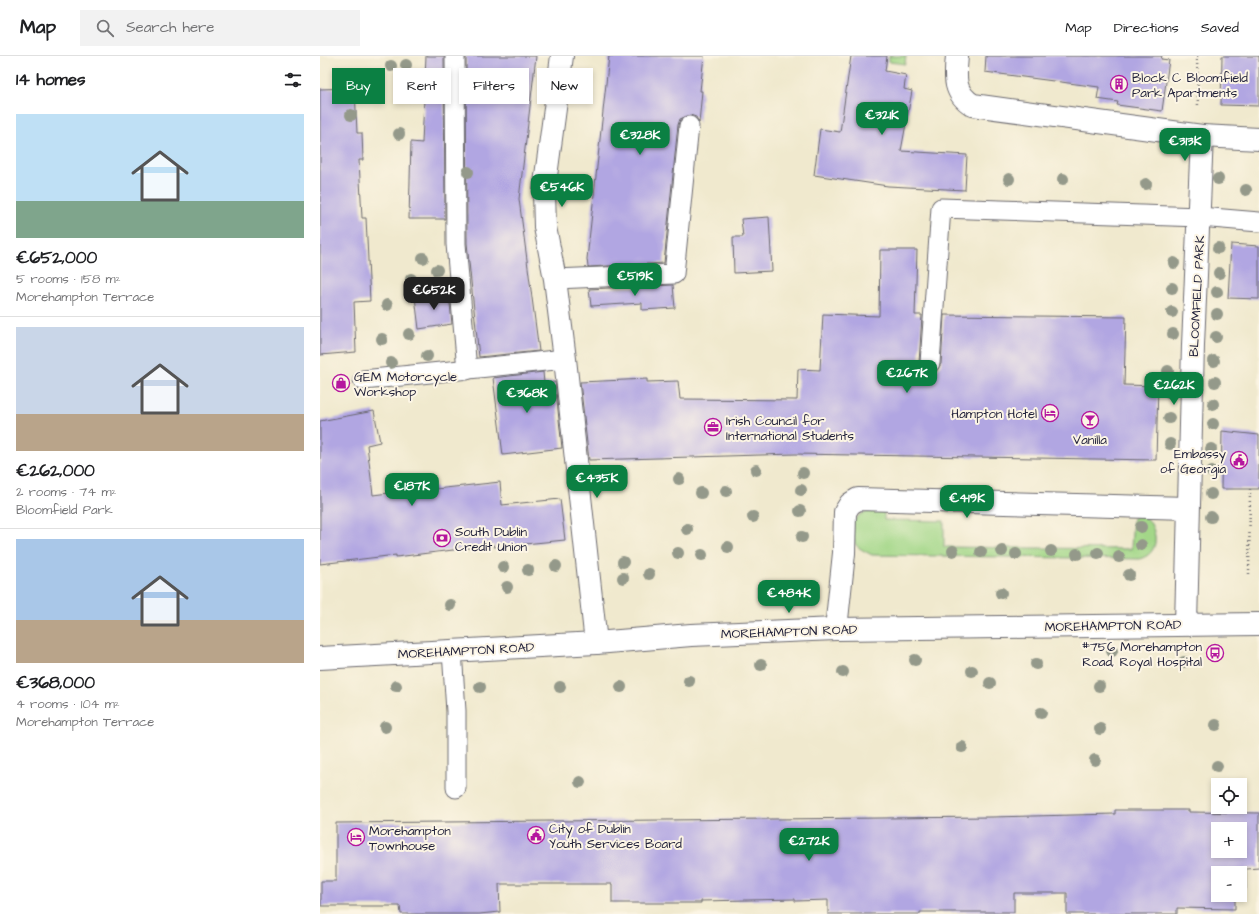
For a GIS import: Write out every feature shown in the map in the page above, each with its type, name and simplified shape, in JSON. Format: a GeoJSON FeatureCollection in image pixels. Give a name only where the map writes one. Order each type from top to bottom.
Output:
{"type":"FeatureCollection","features":[{"type":"Feature","properties":{"kind":"street"},"geometry":{"type":"LineString","coordinates":[[562,56],[544,191],[545,226],[555,279],[565,359],[596,643]]}},
{"type":"Feature","properties":{"kind":"street"},"geometry":{"type":"LineString","coordinates":[[957,56],[955,75],[958,88],[963,100],[973,105],[1202,136],[1259,139]]}},
{"type":"Feature","properties":{"kind":"street","name":"BLOOMFIELD PARK"},"geometry":{"type":"LineString","coordinates":[[1186,624],[1193,345],[1200,217],[1202,136]]}},
{"type":"Feature","properties":{"kind":"street"},"geometry":{"type":"LineString","coordinates":[[836,629],[844,553],[844,512],[850,504],[858,498],[1188,508]]}},
{"type":"Feature","properties":{"kind":"street","name":"MOREHAMPTON ROAD"},"geometry":{"type":"LineString","coordinates":[[320,658],[596,643],[690,635],[836,629],[1259,624]]}},
{"type":"Feature","properties":{"kind":"lane"},"geometry":{"type":"LineString","coordinates":[[455,56],[456,244],[467,370]]}},
{"type":"Feature","properties":{"kind":"lane"},"geometry":{"type":"LineString","coordinates":[[555,279],[674,274],[689,126]]}},
{"type":"Feature","properties":{"kind":"lane"},"geometry":{"type":"LineString","coordinates":[[930,363],[941,208],[1200,217],[1259,222]]}},
{"type":"Feature","properties":{"kind":"lane"},"geometry":{"type":"LineString","coordinates":[[363,380],[565,359]]}},
{"type":"Feature","properties":{"kind":"lane"},"geometry":{"type":"LineString","coordinates":[[452,651],[456,711],[456,788]]}},
{"type":"Feature","properties":{"kind":"path"},"geometry":{"type":"LineString","coordinates":[[1197,56],[1197,106],[1202,136]]}},
{"type":"Feature","properties":{"kind":"path"},"geometry":{"type":"LineString","coordinates":[[1249,574],[1250,489]]}},
{"type":"Feature","properties":{"kind":"green space"},"geometry":{"type":"Polygon","coordinates":[[[889,56],[906,56],[905,64],[889,62],[889,56]]]}},
{"type":"Feature","properties":{"kind":"green space"},"geometry":{"type":"Polygon","coordinates":[[[884,508],[884,520],[944,521],[944,547],[1131,549],[1133,517],[1139,516],[1148,519],[1155,535],[1155,541],[1149,554],[1139,559],[872,555],[860,549],[855,543],[853,536],[853,522],[859,515],[867,511],[884,508]]]}},
{"type":"Feature","properties":{"kind":"building"},"geometry":{"type":"Polygon","coordinates":[[[426,56],[444,56],[444,68],[425,68],[426,56]]]}},
{"type":"Feature","properties":{"kind":"building"},"geometry":{"type":"Polygon","coordinates":[[[466,56],[536,56],[519,199],[539,351],[479,357],[467,243],[466,104],[529,104],[529,68],[466,68],[466,56]]]}},
{"type":"Feature","properties":{"kind":"building"},"geometry":{"type":"Polygon","coordinates":[[[609,56],[704,56],[700,91],[702,91],[699,123],[696,117],[690,115],[680,119],[678,125],[664,263],[588,267],[587,259],[609,56]]]}},
{"type":"Feature","properties":{"kind":"building"},"geometry":{"type":"Polygon","coordinates":[[[851,56],[887,56],[885,71],[906,75],[904,89],[912,91],[901,151],[967,155],[965,190],[888,186],[814,175],[820,129],[840,132],[851,56]]]}},
{"type":"Feature","properties":{"kind":"building","name":"Block C Bloomfield Park Apartments"},"geometry":{"type":"Polygon","coordinates":[[[986,56],[1162,56],[1161,59],[1169,60],[1162,111],[1117,105],[1118,102],[1097,99],[1099,87],[985,72],[986,56]]]}},
{"type":"Feature","properties":{"kind":"building"},"geometry":{"type":"Polygon","coordinates":[[[1222,56],[1259,56],[1259,106],[1221,105],[1222,56]]]}},
{"type":"Feature","properties":{"kind":"building"},"geometry":{"type":"Polygon","coordinates":[[[320,89],[332,89],[332,104],[356,104],[357,133],[362,133],[363,160],[359,160],[362,218],[366,218],[370,301],[354,302],[356,352],[320,355],[320,89]]]}},
{"type":"Feature","properties":{"kind":"building"},"geometry":{"type":"Polygon","coordinates":[[[424,104],[444,104],[445,219],[409,219],[411,142],[422,143],[424,104]]]}},
{"type":"Feature","properties":{"kind":"building"},"geometry":{"type":"Polygon","coordinates":[[[769,217],[772,271],[734,273],[733,237],[743,237],[741,219],[769,217]]]}},
{"type":"Feature","properties":{"kind":"building"},"geometry":{"type":"Polygon","coordinates":[[[1231,244],[1259,246],[1259,299],[1228,298],[1231,244]]]}},
{"type":"Feature","properties":{"kind":"building"},"geometry":{"type":"Polygon","coordinates":[[[880,250],[917,250],[915,315],[922,315],[919,363],[920,368],[929,374],[935,373],[941,364],[944,315],[1126,317],[1124,385],[1158,386],[1156,460],[795,454],[589,460],[580,382],[647,379],[647,382],[678,381],[680,399],[797,400],[798,369],[820,370],[823,314],[879,316],[880,250]]]}},
{"type":"Feature","properties":{"kind":"building"},"geometry":{"type":"Polygon","coordinates":[[[673,285],[675,308],[642,310],[642,303],[591,306],[589,289],[673,285]]]}},
{"type":"Feature","properties":{"kind":"building"},"geometry":{"type":"Polygon","coordinates":[[[449,294],[452,324],[419,329],[415,297],[449,294]]]}},
{"type":"Feature","properties":{"kind":"building"},"geometry":{"type":"Polygon","coordinates":[[[543,372],[544,383],[555,382],[562,448],[503,455],[493,378],[543,372]]]}},
{"type":"Feature","properties":{"kind":"building"},"geometry":{"type":"Polygon","coordinates":[[[374,411],[380,442],[367,445],[373,495],[436,487],[436,489],[500,482],[502,505],[560,499],[565,540],[494,547],[494,545],[396,557],[396,555],[320,564],[320,421],[374,411]]]}},
{"type":"Feature","properties":{"kind":"building","name":"Embassy of Georgia"},"geometry":{"type":"Polygon","coordinates":[[[1222,431],[1259,435],[1259,489],[1221,489],[1222,431]]]}},
{"type":"Feature","properties":{"kind":"building"},"geometry":{"type":"Polygon","coordinates":[[[1115,810],[1189,810],[1189,812],[1211,812],[1211,814],[1259,813],[1259,868],[1247,869],[1247,866],[1211,866],[1211,902],[1235,902],[1235,909],[1177,908],[1177,914],[1067,914],[1067,893],[1014,893],[1014,912],[828,914],[828,900],[795,901],[795,899],[701,901],[701,903],[612,903],[612,884],[499,884],[500,912],[479,914],[401,914],[400,906],[321,906],[321,881],[336,881],[336,823],[992,817],[1115,814],[1115,810]]]}},
{"type":"Feature","properties":{"kind":"place","name":"Block C Bloomfield Park Apartments"},"geometry":{"type":"Point","coordinates":[1119,84]}},
{"type":"Feature","properties":{"kind":"place","name":"GEM Motorcycle Workshop"},"geometry":{"type":"Point","coordinates":[341,383]}},
{"type":"Feature","properties":{"kind":"place","name":"Hampton Hotel"},"geometry":{"type":"Point","coordinates":[1050,413]}},
{"type":"Feature","properties":{"kind":"place","name":"Vanilla"},"geometry":{"type":"Point","coordinates":[1090,420]}},
{"type":"Feature","properties":{"kind":"place","name":"Irish Council for International Students"},"geometry":{"type":"Point","coordinates":[713,427]}},
{"type":"Feature","properties":{"kind":"place","name":"Embassy of Georgia"},"geometry":{"type":"Point","coordinates":[1239,460]}},
{"type":"Feature","properties":{"kind":"place","name":"South Dublin Credit Union"},"geometry":{"type":"Point","coordinates":[442,538]}},
{"type":"Feature","properties":{"kind":"place","name":"#756 Morehampton Road, Royal Hospital"},"geometry":{"type":"Point","coordinates":[1215,653]}},
{"type":"Feature","properties":{"kind":"place","name":"City of Dublin Youth Services Board"},"geometry":{"type":"Point","coordinates":[536,835]}},
{"type":"Feature","properties":{"kind":"place","name":"Morehampton Townhouse"},"geometry":{"type":"Point","coordinates":[356,837]}}]}
